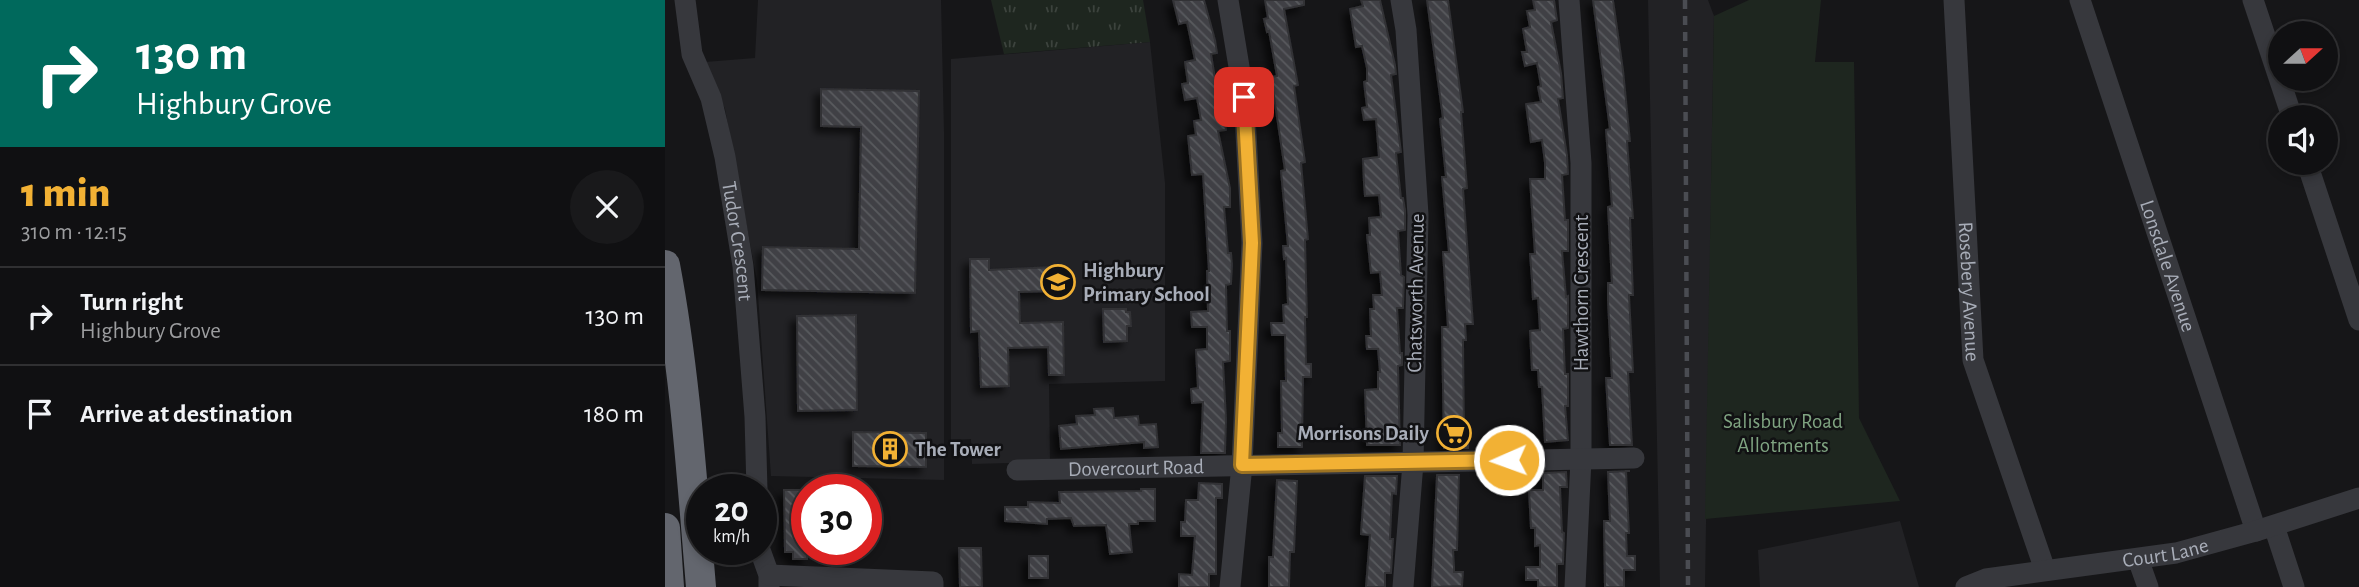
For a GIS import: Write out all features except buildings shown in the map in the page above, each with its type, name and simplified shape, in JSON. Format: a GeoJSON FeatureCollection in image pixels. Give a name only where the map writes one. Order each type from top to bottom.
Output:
{"type":"FeatureCollection","features":[{"type":"Feature","properties":{"kind":"highway"},"geometry":{"type":"LineString","coordinates":[[665,265],[691,456],[701,587]]}},
{"type":"Feature","properties":{"kind":"highway"},"geometry":{"type":"LineString","coordinates":[[665,528],[669,587]]}},
{"type":"Feature","properties":{"kind":"street","name":"Tudor Crescent"},"geometry":{"type":"LineString","coordinates":[[685,0],[692,54],[711,98],[725,157],[743,266],[755,417],[757,474]]}},
{"type":"Feature","properties":{"kind":"street"},"geometry":{"type":"LineString","coordinates":[[1228,0],[1244,97],[1252,243],[1242,465],[1230,587]]}},
{"type":"Feature","properties":{"kind":"street","name":"Chatsworth Avenue"},"geometry":{"type":"LineString","coordinates":[[1401,0],[1406,30],[1418,215],[1413,463],[1403,587]]}},
{"type":"Feature","properties":{"kind":"street","name":"Hawthorn Crescent"},"geometry":{"type":"LineString","coordinates":[[1569,0],[1581,163],[1581,458],[1575,587]]}},
{"type":"Feature","properties":{"kind":"street","name":"Rosebery Avenue"},"geometry":{"type":"LineString","coordinates":[[1954,0],[1973,360],[2045,570]]}},
{"type":"Feature","properties":{"kind":"street","name":"Lonsdale Avenue"},"geometry":{"type":"LineString","coordinates":[[2080,0],[2265,528],[2294,587]]}},
{"type":"Feature","properties":{"kind":"street"},"geometry":{"type":"LineString","coordinates":[[2253,0],[2288,105]]}},
{"type":"Feature","properties":{"kind":"street"},"geometry":{"type":"LineString","coordinates":[[2311,175],[2359,320]]}},
{"type":"Feature","properties":{"kind":"street","name":"Dovercourt Road"},"geometry":{"type":"LineString","coordinates":[[1017,470],[1634,458]]}},
{"type":"Feature","properties":{"kind":"street","name":"Court Lane"},"geometry":{"type":"LineString","coordinates":[[1979,584],[2045,570],[2176,553],[2359,498]]}},
{"type":"Feature","properties":{"kind":"street"},"geometry":{"type":"LineString","coordinates":[[2138,559],[2148,587]]}},
{"type":"Feature","properties":{"kind":"street"},"geometry":{"type":"LineString","coordinates":[[769,581],[933,582],[933,587]]}},
{"type":"Feature","properties":{"kind":"shaded area"},"geometry":{"type":"Polygon","coordinates":[[[758,0],[941,0],[944,132],[944,480],[882,479],[882,474],[791,474],[791,476],[771,474],[757,281],[725,109],[705,62],[755,58],[758,0]]]}},
{"type":"Feature","properties":{"kind":"shaded area"},"geometry":{"type":"Polygon","coordinates":[[[1648,0],[1708,0],[1714,16],[1705,587],[1660,587],[1648,0]]]}},
{"type":"Feature","properties":{"kind":"shaded area","name":"Highbury Primary School"},"geometry":{"type":"Polygon","coordinates":[[[1150,42],[1165,183],[1165,381],[1049,384],[1050,462],[972,464],[971,439],[951,440],[951,59],[1150,42]]]}},
{"type":"Feature","properties":{"kind":"shaded area"},"geometry":{"type":"Polygon","coordinates":[[[1900,521],[1919,587],[1760,587],[1758,550],[1900,521]]]}},
{"type":"Feature","properties":{"kind":"green space"},"geometry":{"type":"Polygon","coordinates":[[[991,0],[1143,0],[1150,42],[1004,54],[991,0]]]}},
{"type":"Feature","properties":{"kind":"green space","name":"Salisbury Road Allotments"},"geometry":{"type":"Polygon","coordinates":[[[1749,0],[1821,0],[1815,62],[1854,62],[1859,418],[1900,501],[1705,519],[1714,16],[1749,0]]]}},
{"type":"Feature","properties":{"kind":"railway"},"geometry":{"type":"LineString","coordinates":[[1685,0],[1688,587]]}},
{"type":"Feature","properties":{"kind":"place","name":"Highbury Primary School"},"geometry":{"type":"Point","coordinates":[1058,282]}},
{"type":"Feature","properties":{"kind":"place","name":"Morrisons Daily"},"geometry":{"type":"Point","coordinates":[1454,433]}},
{"type":"Feature","properties":{"kind":"place","name":"The Tower"},"geometry":{"type":"Point","coordinates":[890,449]}},
{"type":"Feature","properties":{"kind":"route"},"geometry":{"type":"LineString","coordinates":[[1244,97],[1252,243],[1242,465],[1509,460]]}}]}
